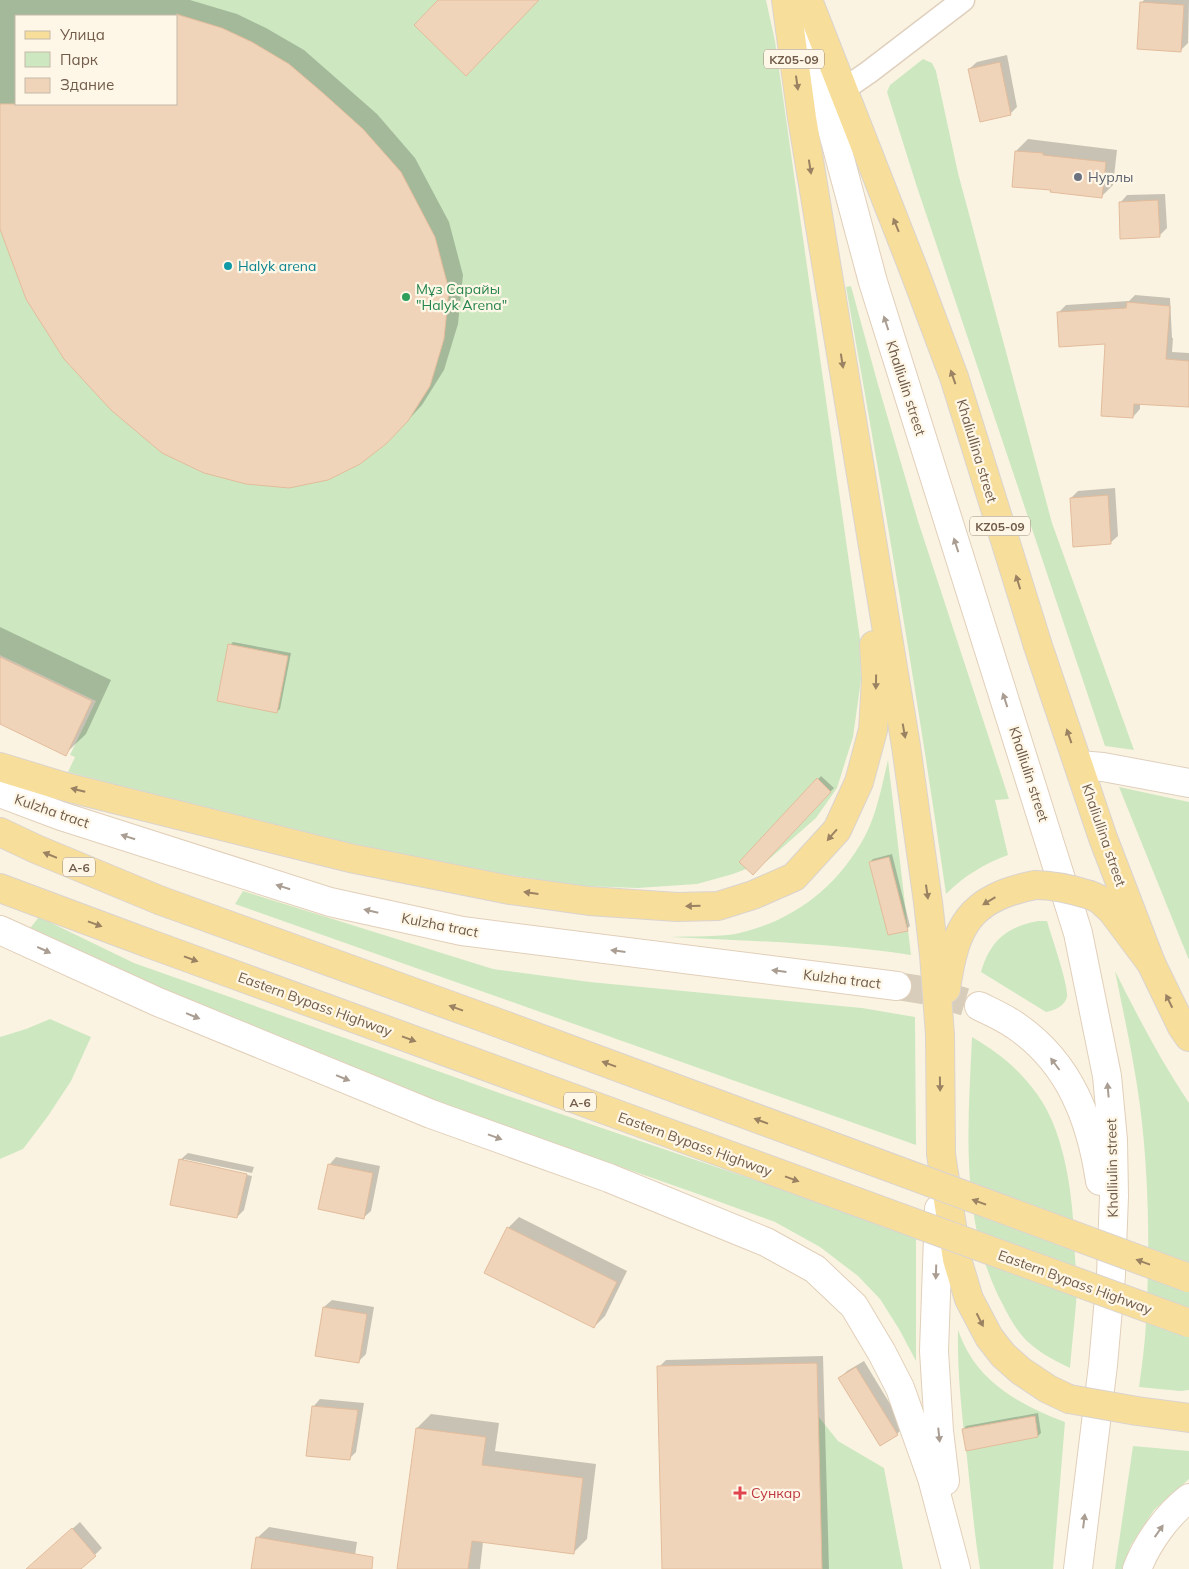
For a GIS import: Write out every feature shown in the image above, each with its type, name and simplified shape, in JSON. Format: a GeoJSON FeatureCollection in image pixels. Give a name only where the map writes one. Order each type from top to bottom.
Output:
{"type":"FeatureCollection","features":[{"type":"Feature","properties":{"kind":"main road","name":"KZ05-09"},"geometry":{"type":"LineString","coordinates":[[786,0],[804,128],[906,746],[934,955],[940,1035]]}},
{"type":"Feature","properties":{"kind":"main road","name":"Khalliulin street"},"geometry":{"type":"LineString","coordinates":[[798,0],[873,282],[1078,933],[1107,1076],[1113,1140],[1114,1196],[1111,1275],[1103,1365],[1078,1569]]}},
{"type":"Feature","properties":{"kind":"main road","name":"Khaliullina street"},"geometry":{"type":"LineString","coordinates":[[808,0],[954,377],[1038,646],[1104,838],[1151,963]]}},
{"type":"Feature","properties":{"kind":"main road"},"geometry":{"type":"LineString","coordinates":[[0,767],[62,786],[340,856],[493,886],[588,901],[677,907],[718,906],[753,895],[794,877],[837,830],[860,782],[873,730],[876,678],[866,511]]}},
{"type":"Feature","properties":{"kind":"main road"},"geometry":{"type":"LineString","coordinates":[[1079,765],[1103,767],[1189,783]]}},
{"type":"Feature","properties":{"kind":"main road","name":"Kulzha tract"},"geometry":{"type":"LineString","coordinates":[[0,793],[61,816],[330,902],[462,932],[897,986]]}},
{"type":"Feature","properties":{"kind":"main road","name":"A-6"},"geometry":{"type":"LineString","coordinates":[[0,832],[36,849],[160,900],[1189,1278]]}},
{"type":"Feature","properties":{"kind":"main road"},"geometry":{"type":"LineString","coordinates":[[956,1569],[938,1431],[934,1351],[941,1154],[940,1035],[950,959],[958,938],[973,912],[991,898],[1018,888],[1049,885],[1090,895],[1112,911],[1151,963],[1182,1027],[1189,1037]]}},
{"type":"Feature","properties":{"kind":"main road","name":"Eastern Bypass Highway"},"geometry":{"type":"LineString","coordinates":[[0,888],[1015,1261],[1189,1323]]}},
{"type":"Feature","properties":{"kind":"main road"},"geometry":{"type":"LineString","coordinates":[[0,930],[158,1002],[422,1110],[610,1178],[766,1242],[815,1269],[854,1306],[900,1388],[932,1478],[956,1569]]}},
{"type":"Feature","properties":{"kind":"main road"},"geometry":{"type":"LineString","coordinates":[[979,1006],[1017,1026],[1049,1055],[1068,1082],[1084,1112],[1096,1152],[1101,1189],[1105,1266],[1103,1365]]}},
{"type":"Feature","properties":{"kind":"main road"},"geometry":{"type":"LineString","coordinates":[[941,1154],[957,1259],[969,1298],[989,1338],[1003,1356],[1021,1372],[1068,1399],[1170,1412]]}},
{"type":"Feature","properties":{"kind":"main road"},"geometry":{"type":"LineString","coordinates":[[1137,1569],[1150,1544],[1168,1518],[1189,1498]]}},
{"type":"Feature","properties":{"kind":"street"},"geometry":{"type":"LineString","coordinates":[[843,90],[963,0]]}},
{"type":"Feature","properties":{"kind":"green space","name":"Мұз Сарайы \"Halyk Arena\""},"geometry":{"type":"Polygon","coordinates":[[[0,0],[766,0],[775,41],[860,639],[861,680],[853,737],[837,788],[816,818],[767,861],[733,874],[697,884],[638,888],[580,886],[479,870],[336,844],[68,772],[75,757],[70,755],[96,701],[0,655],[0,0]]]}},
{"type":"Feature","properties":{"kind":"green space"},"geometry":{"type":"Polygon","coordinates":[[[923,59],[932,63],[936,71],[958,173],[1052,523],[1134,750],[1105,746],[916,184],[887,92],[890,85],[923,59]]]}},
{"type":"Feature","properties":{"kind":"green space"},"geometry":{"type":"Polygon","coordinates":[[[851,286],[918,521],[1009,799],[995,800],[1008,855],[975,871],[946,894],[899,590],[846,287],[851,286]]]}},
{"type":"Feature","properties":{"kind":"green space"},"geometry":{"type":"Polygon","coordinates":[[[888,760],[911,955],[821,945],[670,937],[735,934],[775,921],[811,900],[841,872],[865,836],[876,808],[888,760]]]}},
{"type":"Feature","properties":{"kind":"green space"},"geometry":{"type":"Polygon","coordinates":[[[1119,787],[1189,802],[1189,960],[1119,787]]]}},
{"type":"Feature","properties":{"kind":"green space"},"geometry":{"type":"Polygon","coordinates":[[[243,891],[493,969],[590,982],[862,1008],[915,1017],[916,1145],[235,904],[243,891]]]}},
{"type":"Feature","properties":{"kind":"green space"},"geometry":{"type":"Polygon","coordinates":[[[39,917],[134,963],[511,1097],[916,1235],[916,1361],[880,1299],[858,1276],[820,1247],[775,1222],[450,1107],[237,1021],[27,932],[39,917]]]}},
{"type":"Feature","properties":{"kind":"green space"},"geometry":{"type":"Polygon","coordinates":[[[1038,921],[1047,921],[1067,991],[1066,1000],[1061,1006],[1046,1012],[981,972],[989,952],[1001,937],[1017,927],[1038,921]]]}},
{"type":"Feature","properties":{"kind":"green space"},"geometry":{"type":"Polygon","coordinates":[[[1115,971],[1150,1038],[1189,1103],[1189,1390],[1180,1391],[1139,1387],[1145,1338],[1147,1295],[1147,1187],[1138,1089],[1115,971]]]}},
{"type":"Feature","properties":{"kind":"green space"},"geometry":{"type":"Polygon","coordinates":[[[50,1019],[91,1037],[71,1081],[48,1116],[23,1149],[0,1159],[0,1037],[50,1019]]]}},
{"type":"Feature","properties":{"kind":"green space"},"geometry":{"type":"Polygon","coordinates":[[[972,1037],[1008,1062],[1023,1077],[1037,1094],[1056,1130],[1071,1195],[1077,1284],[1070,1368],[1038,1350],[1017,1329],[1003,1305],[989,1274],[979,1241],[973,1207],[968,1139],[972,1037]]]}},
{"type":"Feature","properties":{"kind":"green space"},"geometry":{"type":"Polygon","coordinates":[[[958,1330],[976,1365],[986,1376],[1023,1403],[1065,1422],[1053,1569],[980,1569],[962,1410],[958,1362],[958,1330]]]}},
{"type":"Feature","properties":{"kind":"green space"},"geometry":{"type":"Polygon","coordinates":[[[818,1416],[838,1441],[884,1468],[903,1569],[822,1569],[818,1416]]]}},
{"type":"Feature","properties":{"kind":"green space"},"geometry":{"type":"Polygon","coordinates":[[[1133,1446],[1189,1451],[1189,1479],[1154,1510],[1131,1545],[1122,1569],[1115,1569],[1133,1446]]]}},
{"type":"Feature","properties":{"kind":"building"},"geometry":{"type":"Polygon","coordinates":[[[438,0],[539,0],[466,76],[414,25],[438,0]]]}},
{"type":"Feature","properties":{"kind":"building"},"geometry":{"type":"Polygon","coordinates":[[[1140,2],[1184,5],[1181,52],[1137,49],[1140,2]]]}},
{"type":"Feature","properties":{"kind":"building","name":"Halyk arena"},"geometry":{"type":"Polygon","coordinates":[[[176,14],[222,28],[252,42],[289,64],[323,93],[363,129],[401,172],[435,237],[449,290],[444,339],[430,386],[408,421],[386,444],[360,464],[328,480],[289,488],[246,484],[204,473],[162,453],[111,410],[64,359],[26,299],[0,229],[0,104],[178,105],[178,15],[176,14]]]}},
{"type":"Feature","properties":{"kind":"building"},"geometry":{"type":"Polygon","coordinates":[[[1000,62],[1011,115],[980,122],[968,69],[1000,62]]]}},
{"type":"Feature","properties":{"kind":"building"},"geometry":{"type":"Polygon","coordinates":[[[1015,151],[1106,162],[1102,198],[1050,192],[1051,190],[1012,187],[1015,151]]]}},
{"type":"Feature","properties":{"kind":"building"},"geometry":{"type":"Polygon","coordinates":[[[1158,200],[1160,237],[1120,239],[1119,202],[1158,200]]]}},
{"type":"Feature","properties":{"kind":"building"},"geometry":{"type":"Polygon","coordinates":[[[1127,302],[1170,306],[1166,359],[1189,361],[1189,407],[1134,404],[1133,418],[1101,416],[1105,344],[1059,347],[1057,312],[1126,308],[1127,302]]]}},
{"type":"Feature","properties":{"kind":"building"},"geometry":{"type":"Polygon","coordinates":[[[1108,495],[1111,544],[1073,547],[1070,498],[1108,495]]]}},
{"type":"Feature","properties":{"kind":"building"},"geometry":{"type":"Polygon","coordinates":[[[228,644],[288,656],[277,713],[217,701],[228,644]]]}},
{"type":"Feature","properties":{"kind":"building"},"geometry":{"type":"Polygon","coordinates":[[[0,657],[92,701],[66,756],[0,724],[0,657]]]}},
{"type":"Feature","properties":{"kind":"building"},"geometry":{"type":"Polygon","coordinates":[[[817,778],[831,792],[753,875],[739,862],[817,778]]]}},
{"type":"Feature","properties":{"kind":"building"},"geometry":{"type":"Polygon","coordinates":[[[889,857],[908,931],[888,935],[869,862],[889,857]]]}},
{"type":"Feature","properties":{"kind":"building"},"geometry":{"type":"Polygon","coordinates":[[[179,1159],[247,1174],[237,1218],[170,1205],[179,1159]]]}},
{"type":"Feature","properties":{"kind":"building"},"geometry":{"type":"Polygon","coordinates":[[[328,1164],[373,1173],[364,1219],[318,1209],[328,1164]]]}},
{"type":"Feature","properties":{"kind":"building"},"geometry":{"type":"Polygon","coordinates":[[[507,1227],[617,1282],[594,1328],[484,1273],[507,1227]]]}},
{"type":"Feature","properties":{"kind":"building"},"geometry":{"type":"Polygon","coordinates":[[[323,1307],[367,1314],[359,1363],[315,1356],[323,1307]]]}},
{"type":"Feature","properties":{"kind":"building","name":"Сункар"},"geometry":{"type":"Polygon","coordinates":[[[817,1363],[822,1569],[662,1569],[657,1366],[817,1363]]]}},
{"type":"Feature","properties":{"kind":"building"},"geometry":{"type":"Polygon","coordinates":[[[856,1367],[898,1435],[880,1446],[838,1378],[856,1367]]]}},
{"type":"Feature","properties":{"kind":"building"},"geometry":{"type":"Polygon","coordinates":[[[312,1406],[358,1410],[350,1460],[306,1456],[312,1406]]]}},
{"type":"Feature","properties":{"kind":"building"},"geometry":{"type":"Polygon","coordinates":[[[1035,1416],[1038,1437],[966,1451],[962,1429],[1035,1416]]]}},
{"type":"Feature","properties":{"kind":"building"},"geometry":{"type":"Polygon","coordinates":[[[416,1428],[486,1437],[482,1465],[583,1478],[574,1554],[472,1541],[468,1569],[397,1569],[416,1428]]]}},
{"type":"Feature","properties":{"kind":"building"},"geometry":{"type":"Polygon","coordinates":[[[72,1528],[96,1556],[81,1569],[26,1569],[72,1528]]]}},
{"type":"Feature","properties":{"kind":"building"},"geometry":{"type":"Polygon","coordinates":[[[256,1537],[373,1557],[372,1569],[251,1569],[256,1537]]]}},
{"type":"Feature","properties":{"kind":"tunnel"},"geometry":{"type":"LineString","coordinates":[[897,986],[929,991],[979,1006]]}},
{"type":"Feature","properties":{"kind":"place","name":"Нурлы"},"geometry":{"type":"Point","coordinates":[1078,177]}},
{"type":"Feature","properties":{"kind":"place","name":"Halyk arena"},"geometry":{"type":"Point","coordinates":[228,266]}},
{"type":"Feature","properties":{"kind":"place","name":"Мұз Сарайы \"Halyk Arena\""},"geometry":{"type":"Point","coordinates":[406,297]}},
{"type":"Feature","properties":{"kind":"place","name":"Сункар"},"geometry":{"type":"Point","coordinates":[740,1493]}}]}
